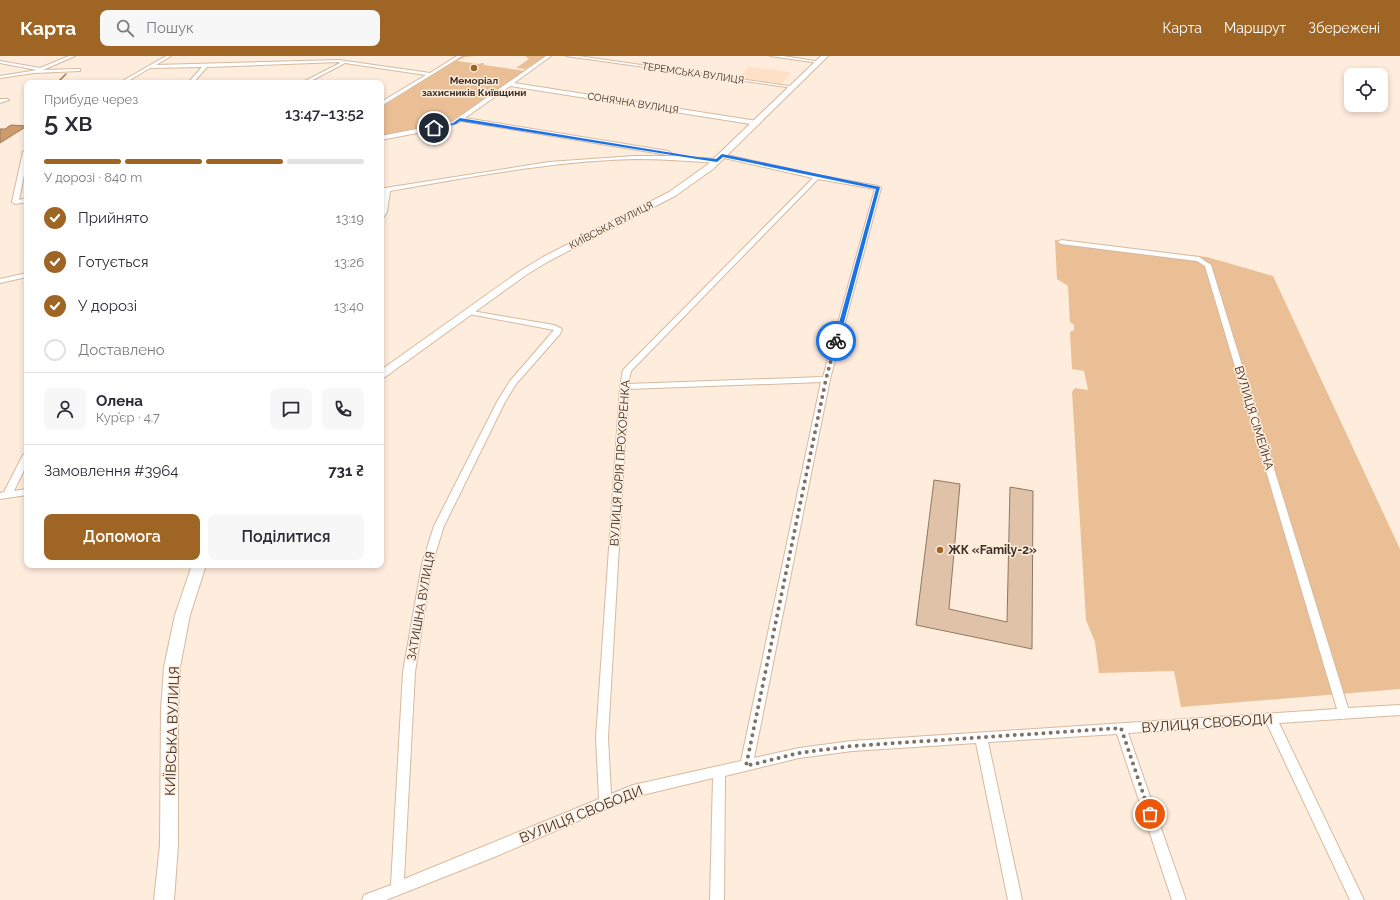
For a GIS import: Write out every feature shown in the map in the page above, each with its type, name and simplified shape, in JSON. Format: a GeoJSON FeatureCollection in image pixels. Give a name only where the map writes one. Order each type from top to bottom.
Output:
{"type":"FeatureCollection","features":[{"type":"Feature","properties":{"kind":"street"},"geometry":{"type":"LineString","coordinates":[[0,77],[21,76],[72,56]]}},
{"type":"Feature","properties":{"kind":"street"},"geometry":{"type":"LineString","coordinates":[[126,80],[169,56]]}},
{"type":"Feature","properties":{"kind":"street"},"geometry":{"type":"LineString","coordinates":[[384,102],[460,56]]}},
{"type":"Feature","properties":{"kind":"street"},"geometry":{"type":"LineString","coordinates":[[384,137],[454,124],[549,56]]}},
{"type":"Feature","properties":{"kind":"street","name":"ТЕРЕМСЬКА ВУЛИЦЯ"},"geometry":{"type":"LineString","coordinates":[[568,56],[794,87]]}},
{"type":"Feature","properties":{"kind":"street"},"geometry":{"type":"LineString","coordinates":[[772,56],[819,62]]}},
{"type":"Feature","properties":{"kind":"street","name":"КИЇВСЬКА ВУЛИЦЯ"},"geometry":{"type":"LineString","coordinates":[[384,373],[523,273],[546,259],[672,194],[720,158],[825,56]]}},
{"type":"Feature","properties":{"kind":"street"},"geometry":{"type":"LineString","coordinates":[[254,64],[262,58]]}},
{"type":"Feature","properties":{"kind":"street"},"geometry":{"type":"LineString","coordinates":[[0,62],[40,69]]}},
{"type":"Feature","properties":{"kind":"street"},"geometry":{"type":"LineString","coordinates":[[150,67],[345,62],[430,74]]}},
{"type":"Feature","properties":{"kind":"street"},"geometry":{"type":"LineString","coordinates":[[309,80],[345,62]]}},
{"type":"Feature","properties":{"kind":"street"},"geometry":{"type":"LineString","coordinates":[[193,80],[206,65]]}},
{"type":"Feature","properties":{"kind":"street"},"geometry":{"type":"LineString","coordinates":[[34,72],[78,70]]}},
{"type":"Feature","properties":{"kind":"street","name":"СОНЯЧНА ВУЛИЦЯ"},"geometry":{"type":"LineString","coordinates":[[509,84],[757,123]]}},
{"type":"Feature","properties":{"kind":"street"},"geometry":{"type":"LineString","coordinates":[[0,101],[7,100]]}},
{"type":"Feature","properties":{"kind":"street"},"geometry":{"type":"LineString","coordinates":[[460,120],[697,158]]}},
{"type":"Feature","properties":{"kind":"street"},"geometry":{"type":"LineString","coordinates":[[384,212],[384,190],[486,172],[545,165],[638,158],[720,158],[751,162],[878,188],[826,379],[746,766]]}},
{"type":"Feature","properties":{"kind":"street"},"geometry":{"type":"LineString","coordinates":[[24,161],[15,202],[24,200]]}},
{"type":"Feature","properties":{"kind":"street","name":"ВУЛИЦЯ ЮРІЯ ПРОХОРЕНКА"},"geometry":{"type":"LineString","coordinates":[[605,802],[602,738],[624,387],[627,370],[817,176]]}},
{"type":"Feature","properties":{"kind":"street","name":"ВУЛИЦЯ СІМЕЙНА"},"geometry":{"type":"LineString","coordinates":[[1061,242],[1199,259],[1208,265],[1344,713]]}},
{"type":"Feature","properties":{"kind":"street"},"geometry":{"type":"LineString","coordinates":[[0,281],[24,276]]}},
{"type":"Feature","properties":{"kind":"street","name":"ЗАТИШНА ВУЛИЦЯ"},"geometry":{"type":"LineString","coordinates":[[397,888],[409,672],[427,564],[432,543],[501,402],[513,383],[558,332],[558,329],[554,327],[469,312]]}},
{"type":"Feature","properties":{"kind":"street"},"geometry":{"type":"LineString","coordinates":[[624,387],[826,379]]}},
{"type":"Feature","properties":{"kind":"street"},"geometry":{"type":"LineString","coordinates":[[3,496],[24,460]]}},
{"type":"Feature","properties":{"kind":"street"},"geometry":{"type":"LineString","coordinates":[[3,496],[24,492]]}},
{"type":"Feature","properties":{"kind":"street","name":"КИЇВСЬКА ВУЛИЦЯ"},"geometry":{"type":"LineString","coordinates":[[164,900],[169,837],[168,736],[172,667],[189,592],[199,568]]}},
{"type":"Feature","properties":{"kind":"street","name":"ВУЛИЦЯ СВОБОДИ"},"geometry":{"type":"LineString","coordinates":[[369,900],[487,853],[633,791],[799,753],[852,746],[1400,710]]}},
{"type":"Feature","properties":{"kind":"street"},"geometry":{"type":"LineString","coordinates":[[1271,719],[1357,900]]}},
{"type":"Feature","properties":{"kind":"street"},"geometry":{"type":"LineString","coordinates":[[1121,728],[1180,900]]}},
{"type":"Feature","properties":{"kind":"street"},"geometry":{"type":"LineString","coordinates":[[981,737],[1016,900]]}},
{"type":"Feature","properties":{"kind":"street"},"geometry":{"type":"LineString","coordinates":[[717,900],[719,772]]}},
{"type":"Feature","properties":{"kind":"shaded area"},"geometry":{"type":"Polygon","coordinates":[[[463,56],[473,56],[465,57],[457,61],[479,64],[484,63],[484,65],[525,71],[451,123],[384,135],[384,105],[463,56]]]}},
{"type":"Feature","properties":{"kind":"shaded area"},"geometry":{"type":"Polygon","coordinates":[[[525,56],[547,56],[525,69],[516,68],[529,59],[525,56]]]}},
{"type":"Feature","properties":{"kind":"shaded area"},"geometry":{"type":"Polygon","coordinates":[[[749,67],[791,73],[781,84],[738,78],[749,67]]]}},
{"type":"Feature","properties":{"kind":"shaded area"},"geometry":{"type":"Polygon","coordinates":[[[11,125],[24,126],[24,128],[0,143],[0,129],[5,129],[11,125]]]}},
{"type":"Feature","properties":{"kind":"shaded area"},"geometry":{"type":"Polygon","coordinates":[[[1055,240],[1207,257],[1273,276],[1400,549],[1400,689],[1181,707],[1174,671],[1099,673],[1095,642],[1086,620],[1072,392],[1075,388],[1088,390],[1084,371],[1072,369],[1070,332],[1074,330],[1074,325],[1070,322],[1068,286],[1057,279],[1055,240]]]}},
{"type":"Feature","properties":{"kind":"building","name":"ЖК «Family-2»"},"geometry":{"type":"Polygon","coordinates":[[[934,480],[960,484],[949,609],[1007,622],[1010,487],[1033,491],[1032,649],[916,625],[934,480]]]}},
{"type":"Feature","properties":{"kind":"waterway"},"geometry":{"type":"LineString","coordinates":[[60,80],[66,74]]}},
{"type":"Feature","properties":{"kind":"way so far"},"geometry":{"type":"LineString","coordinates":[[836,341],[826,379],[746,766],[799,753],[852,746],[1121,728],[1150,814]]}},
{"type":"Feature","properties":{"kind":"place","name":"Меморіал захисників Київщини"},"geometry":{"type":"Point","coordinates":[474,68]}},
{"type":"Feature","properties":{"kind":"place","name":"ЖК «Family-2»"},"geometry":{"type":"Point","coordinates":[940,550]}},
{"type":"Feature","properties":{"kind":"route"},"geometry":{"type":"LineString","coordinates":[[434,128],[454,124],[460,120],[491,124],[697,158],[717,160],[722,156],[878,188],[836,341]]}}]}
